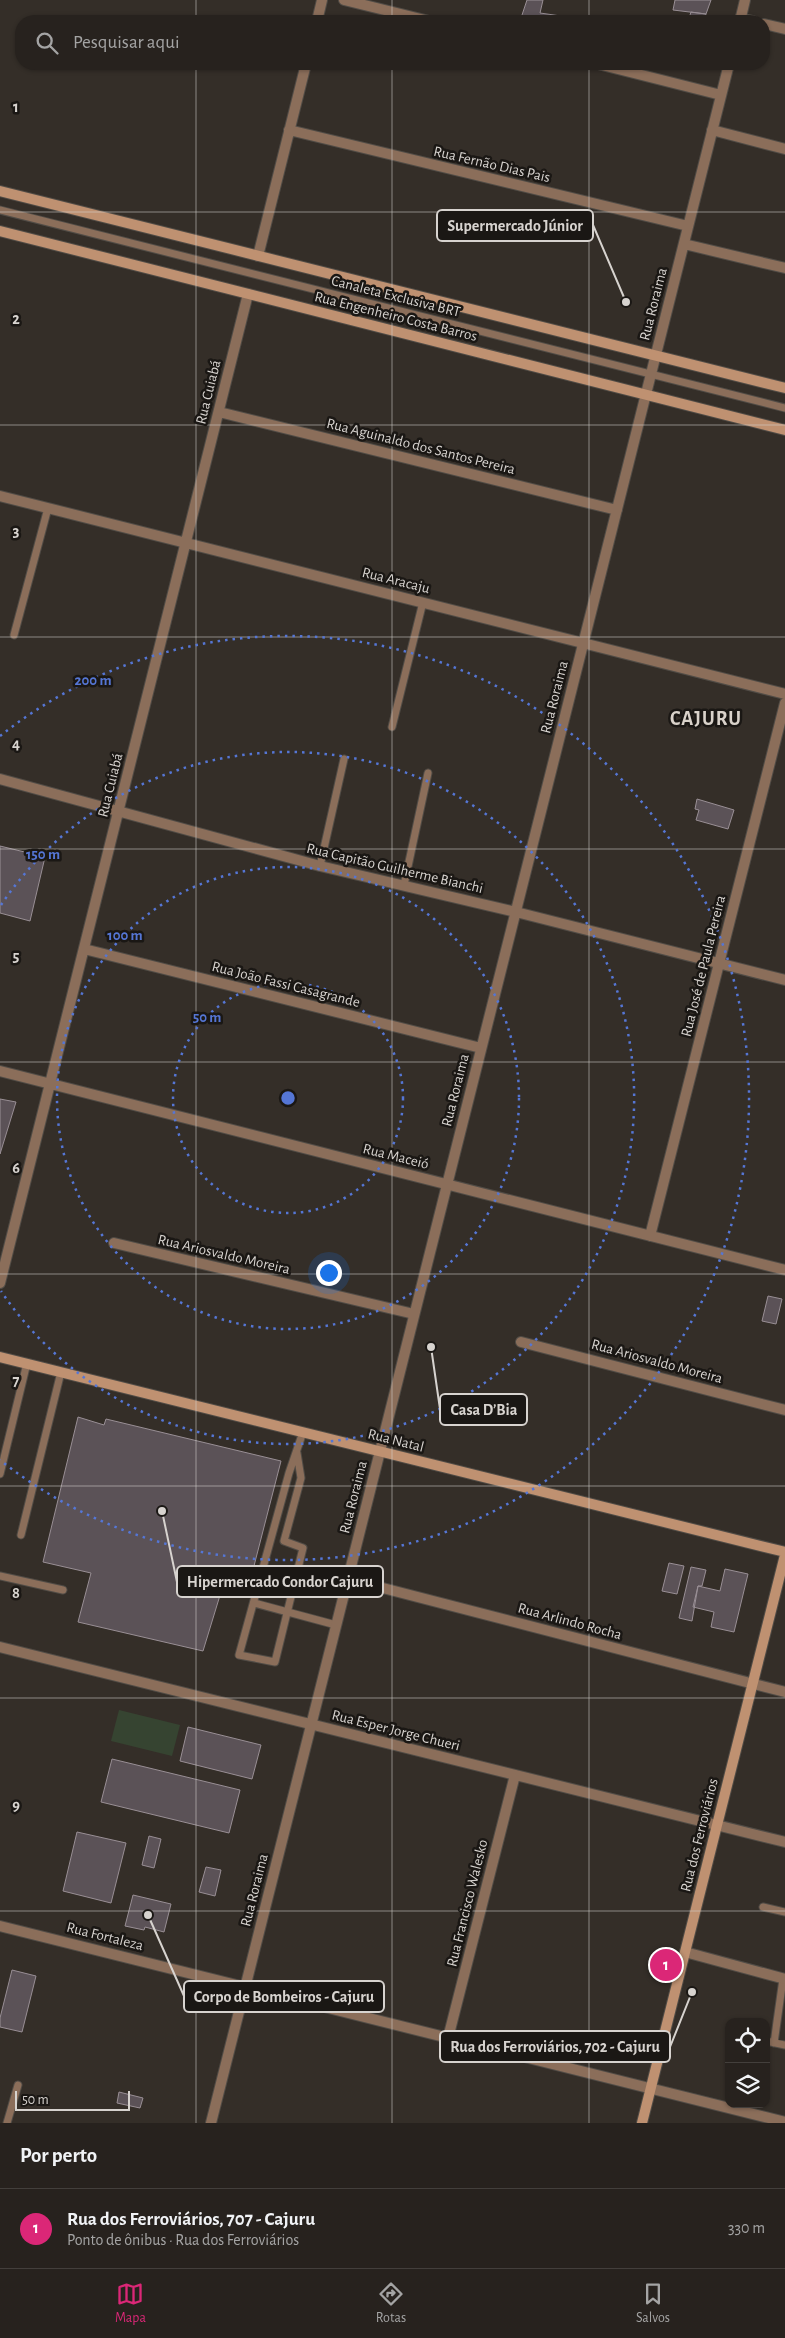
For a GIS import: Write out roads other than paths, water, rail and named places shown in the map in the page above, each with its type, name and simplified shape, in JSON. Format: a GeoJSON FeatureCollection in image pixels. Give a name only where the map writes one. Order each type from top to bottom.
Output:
{"type":"FeatureCollection","features":[{"type":"Feature","properties":{"kind":"street"},"geometry":{"type":"LineString","coordinates":[[318,15],[322,0]]}},
{"type":"Feature","properties":{"kind":"street"},"geometry":{"type":"LineString","coordinates":[[344,0],[405,15]]}},
{"type":"Feature","properties":{"kind":"street"},"geometry":{"type":"LineString","coordinates":[[741,15],[745,0]]}},
{"type":"Feature","properties":{"kind":"street"},"geometry":{"type":"LineString","coordinates":[[770,25],[785,29]]}},
{"type":"Feature","properties":{"kind":"street"},"geometry":{"type":"LineString","coordinates":[[258,256],[305,70]]}},
{"type":"Feature","properties":{"kind":"street"},"geometry":{"type":"LineString","coordinates":[[622,70],[721,95]]}},
{"type":"Feature","properties":{"kind":"street","name":"Rua Roraima"},"geometry":{"type":"LineString","coordinates":[[211,2123],[727,70]]}},
{"type":"Feature","properties":{"kind":"street","name":"Rua Fernão Dias Pais"},"geometry":{"type":"LineString","coordinates":[[290,130],[688,226]]}},
{"type":"Feature","properties":{"kind":"street"},"geometry":{"type":"LineString","coordinates":[[712,130],[785,149]]}},
{"type":"Feature","properties":{"kind":"street","name":"Rua Engenheiro Costa Barros"},"geometry":{"type":"LineString","coordinates":[[0,191],[785,388]]}},
{"type":"Feature","properties":{"kind":"street","name":"Rua Engenheiro Costa Barros"},"geometry":{"type":"LineString","coordinates":[[0,231],[785,430]]}},
{"type":"Feature","properties":{"kind":"street"},"geometry":{"type":"LineString","coordinates":[[684,244],[785,268]]}},
{"type":"Feature","properties":{"kind":"street","name":"Rua Cuiabá"},"geometry":{"type":"LineString","coordinates":[[0,1283],[248,294]]}},
{"type":"Feature","properties":{"kind":"street","name":"Rua Aguinaldo dos Santos Pereira"},"geometry":{"type":"LineString","coordinates":[[219,412],[617,510]]}},
{"type":"Feature","properties":{"kind":"street","name":"Rua Aracaju"},"geometry":{"type":"LineString","coordinates":[[0,496],[186,541],[785,694]]}},
{"type":"Feature","properties":{"kind":"street","name":"Rua José de Paula Pereira"},"geometry":{"type":"LineString","coordinates":[[650,1236],[785,703]]}},
{"type":"Feature","properties":{"kind":"street","name":"Rua Capitão Guilherme Bianchi"},"geometry":{"type":"LineString","coordinates":[[0,779],[320,866],[720,962],[785,980]]}},
{"type":"Feature","properties":{"kind":"street","name":"Rua João Fassi Casagrande"},"geometry":{"type":"LineString","coordinates":[[84,949],[481,1048]]}},
{"type":"Feature","properties":{"kind":"street","name":"Rua Maceió"},"geometry":{"type":"LineString","coordinates":[[0,1071],[785,1270]]}},
{"type":"Feature","properties":{"kind":"street","name":"Rua Ariosvaldo Moreira"},"geometry":{"type":"LineString","coordinates":[[114,1244],[414,1314]]}},
{"type":"Feature","properties":{"kind":"street","name":"Rua Ariosvaldo Moreira"},"geometry":{"type":"LineString","coordinates":[[521,1342],[785,1410]]}},
{"type":"Feature","properties":{"kind":"street","name":"Rua Natal"},"geometry":{"type":"LineString","coordinates":[[0,1357],[785,1553]]}},
{"type":"Feature","properties":{"kind":"street","name":"Rua dos Ferroviários"},"geometry":{"type":"LineString","coordinates":[[642,2123],[785,1553]]}},
{"type":"Feature","properties":{"kind":"street","name":"Rua Arlindo Rocha"},"geometry":{"type":"LineString","coordinates":[[348,1579],[785,1692]]}},
{"type":"Feature","properties":{"kind":"street","name":"Rua Esper Jorge Chueri"},"geometry":{"type":"LineString","coordinates":[[0,1648],[785,1842]]}},
{"type":"Feature","properties":{"kind":"street","name":"Rua Francisco Walesko"},"geometry":{"type":"LineString","coordinates":[[448,2038],[514,1775]]}},
{"type":"Feature","properties":{"kind":"street","name":"Rua Fortaleza"},"geometry":{"type":"LineString","coordinates":[[0,1926],[785,2122]]}},
{"type":"Feature","properties":{"kind":"street"},"geometry":{"type":"LineString","coordinates":[[685,1952],[784,1979]]}},
{"type":"Feature","properties":{"kind":"lane","name":"Canaleta Exclusiva BRT"},"geometry":{"type":"LineString","coordinates":[[0,210],[785,408]]}},
{"type":"Feature","properties":{"kind":"lane"},"geometry":{"type":"LineString","coordinates":[[14,635],[48,508]]}},
{"type":"Feature","properties":{"kind":"lane"},"geometry":{"type":"LineString","coordinates":[[392,727],[424,602]]}},
{"type":"Feature","properties":{"kind":"lane"},"geometry":{"type":"LineString","coordinates":[[320,866],[344,759]]}},
{"type":"Feature","properties":{"kind":"lane"},"geometry":{"type":"LineString","coordinates":[[404,885],[428,773]]}},
{"type":"Feature","properties":{"kind":"lane"},"geometry":{"type":"LineString","coordinates":[[0,1474],[27,1364]]}},
{"type":"Feature","properties":{"kind":"lane"},"geometry":{"type":"LineString","coordinates":[[21,1535],[61,1372]]}},
{"type":"Feature","properties":{"kind":"lane"},"geometry":{"type":"LineString","coordinates":[[297,1453],[300,1478],[284,1541],[303,1548],[275,1662],[239,1655],[303,1432]]}},
{"type":"Feature","properties":{"kind":"lane"},"geometry":{"type":"LineString","coordinates":[[0,1576],[63,1590]]}},
{"type":"Feature","properties":{"kind":"lane"},"geometry":{"type":"LineString","coordinates":[[254,1603],[336,1625]]}},
{"type":"Feature","properties":{"kind":"lane"},"geometry":{"type":"LineString","coordinates":[[763,1907],[785,1912]]}},
{"type":"Feature","properties":{"kind":"lane"},"geometry":{"type":"LineString","coordinates":[[784,1979],[770,2042],[785,2045]]}},
{"type":"Feature","properties":{"kind":"lane"},"geometry":{"type":"LineString","coordinates":[[7,2123],[18,2085]]}},
{"type":"Feature","properties":{"kind":"place","name":"Supermercado Júnior"},"geometry":{"type":"Point","coordinates":[626,302]}},
{"type":"Feature","properties":{"kind":"place","name":"Casa D’Bia"},"geometry":{"type":"Point","coordinates":[431,1347]}},
{"type":"Feature","properties":{"kind":"place","name":"Hipermercado Condor Cajuru"},"geometry":{"type":"Point","coordinates":[162,1511]}},
{"type":"Feature","properties":{"kind":"place","name":"Corpo de Bombeiros - Cajuru"},"geometry":{"type":"Point","coordinates":[148,1915]}},
{"type":"Feature","properties":{"kind":"place","name":"Rua dos Ferroviários, 707 - Cajuru"},"geometry":{"type":"Point","coordinates":[666,1965]}},
{"type":"Feature","properties":{"kind":"place","name":"Rua dos Ferroviários, 702 - Cajuru"},"geometry":{"type":"Point","coordinates":[692,1992]}},
{"type":"Feature","properties":{"kind":"district","name":"CAJURU"},"geometry":{"type":"Point","coordinates":[706,718]}}]}
